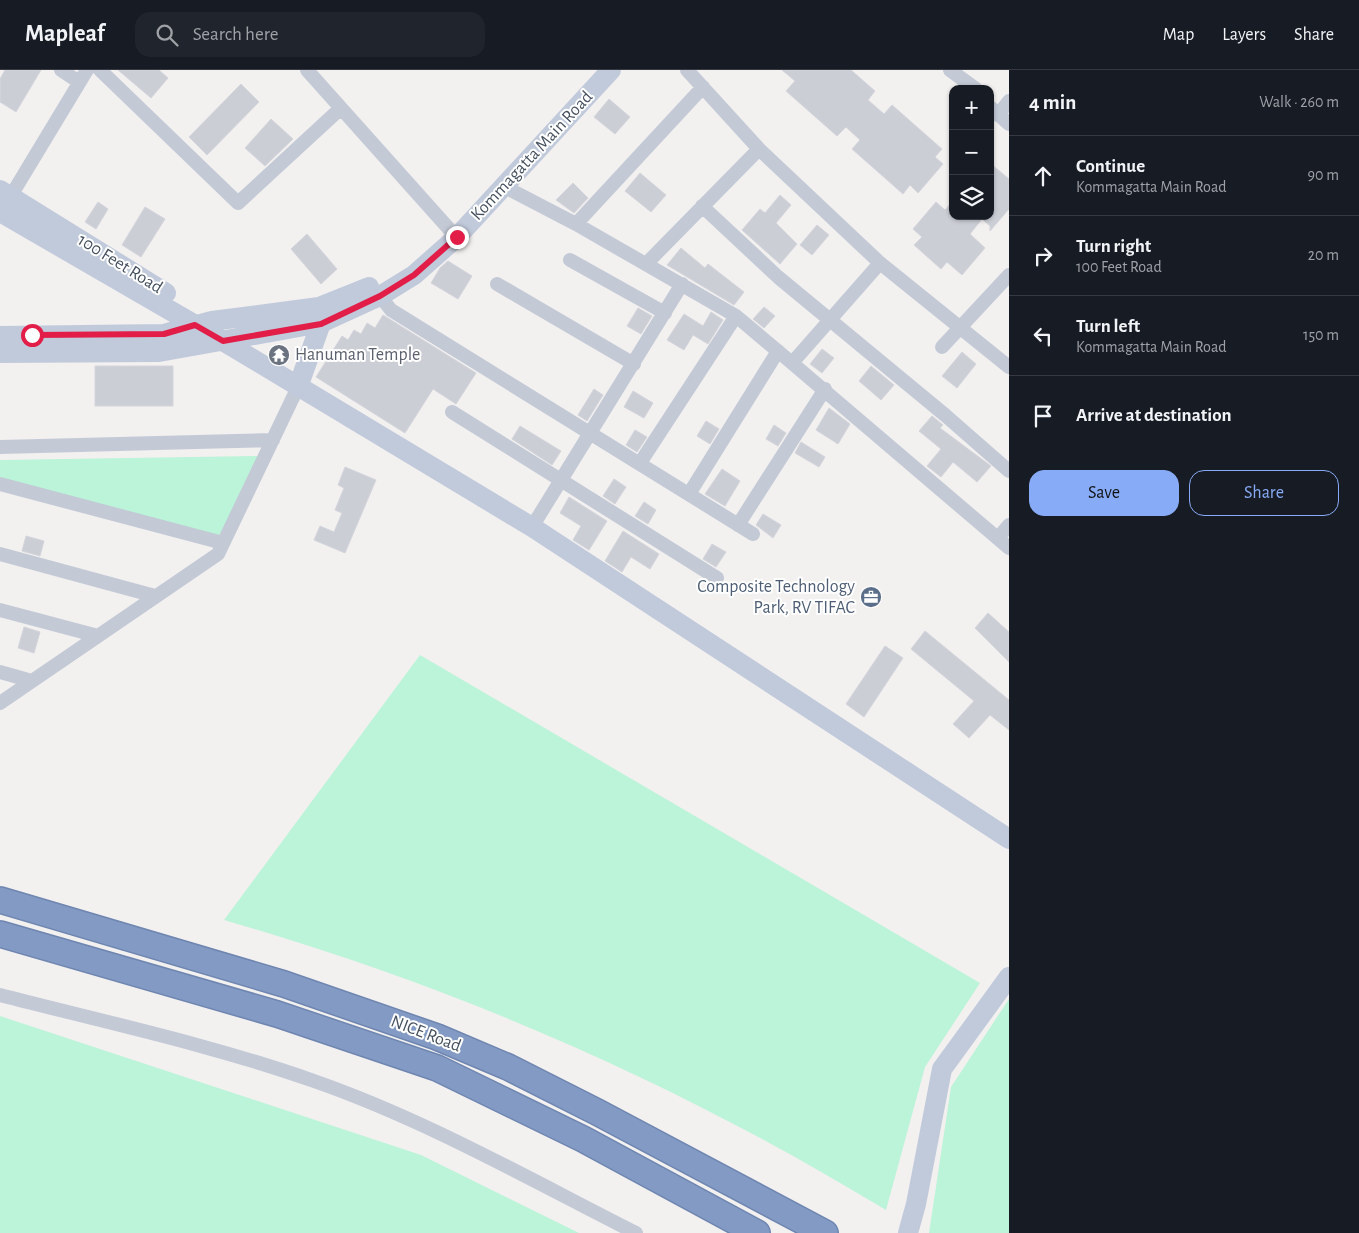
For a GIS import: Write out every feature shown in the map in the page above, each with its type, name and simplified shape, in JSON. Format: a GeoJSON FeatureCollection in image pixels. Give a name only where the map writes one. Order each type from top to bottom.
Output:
{"type":"FeatureCollection","features":[{"type":"Feature","properties":{"kind":"highway","name":"NICE Road"},"geometry":{"type":"LineString","coordinates":[[0,900],[284,984],[437,1037],[508,1067],[588,1107],[825,1233]]}},
{"type":"Feature","properties":{"kind":"highway","name":"NICE Road"},"geometry":{"type":"LineString","coordinates":[[0,934],[277,1014],[437,1068],[583,1139],[757,1233]]}},
{"type":"Feature","properties":{"kind":"main road","name":"Kommagatta Main Road"},"geometry":{"type":"LineString","coordinates":[[0,336],[164,334],[203,323],[320,316],[357,292],[408,267],[450,230],[598,70]]}},
{"type":"Feature","properties":{"kind":"main road","name":"Kommagatta Main Road"},"geometry":{"type":"LineString","coordinates":[[0,353],[160,352],[231,340],[320,316],[380,296],[414,275],[457,237],[611,70]]}},
{"type":"Feature","properties":{"kind":"main road","name":"100 Feet Road"},"geometry":{"type":"LineString","coordinates":[[3,202],[231,340],[298,387],[532,527],[1009,839]]}},
{"type":"Feature","properties":{"kind":"main road"},"geometry":{"type":"LineString","coordinates":[[298,387],[320,316]]}},
{"type":"Feature","properties":{"kind":"main road"},"geometry":{"type":"LineString","coordinates":[[908,1233],[916,1204],[942,1070],[1009,977]]}},
{"type":"Feature","properties":{"kind":"street"},"geometry":{"type":"LineString","coordinates":[[61,70],[79,82]]}},
{"type":"Feature","properties":{"kind":"street"},"geometry":{"type":"LineString","coordinates":[[3,202],[87,70]]}},
{"type":"Feature","properties":{"kind":"street"},"geometry":{"type":"LineString","coordinates":[[100,70],[238,203],[341,108]]}},
{"type":"Feature","properties":{"kind":"street"},"geometry":{"type":"LineString","coordinates":[[306,70],[450,230]]}},
{"type":"Feature","properties":{"kind":"street"},"geometry":{"type":"LineString","coordinates":[[687,70],[759,149],[880,263],[1009,367]]}},
{"type":"Feature","properties":{"kind":"street"},"geometry":{"type":"LineString","coordinates":[[950,70],[971,85]]}},
{"type":"Feature","properties":{"kind":"street"},"geometry":{"type":"LineString","coordinates":[[576,224],[702,87]]}},
{"type":"Feature","properties":{"kind":"street"},"geometry":{"type":"LineString","coordinates":[[1009,101],[994,111],[1009,124]]}},
{"type":"Feature","properties":{"kind":"street"},"geometry":{"type":"LineString","coordinates":[[646,264],[759,149]]}},
{"type":"Feature","properties":{"kind":"street"},"geometry":{"type":"LineString","coordinates":[[503,186],[576,224],[736,316],[825,389],[1009,548]]}},
{"type":"Feature","properties":{"kind":"street"},"geometry":{"type":"LineString","coordinates":[[702,206],[778,277],[1009,471]]}},
{"type":"Feature","properties":{"kind":"street"},"geometry":{"type":"LineString","coordinates":[[570,260],[665,313]]}},
{"type":"Feature","properties":{"kind":"street"},"geometry":{"type":"LineString","coordinates":[[792,363],[880,263]]}},
{"type":"Feature","properties":{"kind":"street"},"geometry":{"type":"LineString","coordinates":[[942,347],[1009,275]]}},
{"type":"Feature","properties":{"kind":"street"},"geometry":{"type":"LineString","coordinates":[[497,284],[634,364]]}},
{"type":"Feature","properties":{"kind":"street"},"geometry":{"type":"LineString","coordinates":[[532,527],[592,434],[682,284]]}},
{"type":"Feature","properties":{"kind":"street"},"geometry":{"type":"LineString","coordinates":[[380,296],[391,310],[753,534]]}},
{"type":"Feature","properties":{"kind":"street"},"geometry":{"type":"LineString","coordinates":[[640,463],[736,316]]}},
{"type":"Feature","properties":{"kind":"street"},"geometry":{"type":"LineString","coordinates":[[688,494],[778,351]]}},
{"type":"Feature","properties":{"kind":"street"},"geometry":{"type":"LineString","coordinates":[[0,703],[218,554],[298,387]]}},
{"type":"Feature","properties":{"kind":"street"},"geometry":{"type":"LineString","coordinates":[[738,525],[825,389]]}},
{"type":"Feature","properties":{"kind":"street"},"geometry":{"type":"LineString","coordinates":[[452,412],[717,578]]}},
{"type":"Feature","properties":{"kind":"street"},"geometry":{"type":"LineString","coordinates":[[0,447],[273,440]]}},
{"type":"Feature","properties":{"kind":"street"},"geometry":{"type":"LineString","coordinates":[[0,484],[223,544]]}},
{"type":"Feature","properties":{"kind":"street"},"geometry":{"type":"LineString","coordinates":[[998,538],[1009,525]]}},
{"type":"Feature","properties":{"kind":"street"},"geometry":{"type":"LineString","coordinates":[[0,554],[156,596]]}},
{"type":"Feature","properties":{"kind":"street"},"geometry":{"type":"LineString","coordinates":[[0,610],[98,636]]}},
{"type":"Feature","properties":{"kind":"street"},"geometry":{"type":"LineString","coordinates":[[0,672],[32,680]]}},
{"type":"Feature","properties":{"kind":"street"},"geometry":{"type":"LineString","coordinates":[[0,995],[213,1050],[315,1081],[410,1120],[636,1233]]}},
{"type":"Feature","properties":{"kind":"green space"},"geometry":{"type":"Polygon","coordinates":[[[261,456],[219,536],[0,478],[0,460],[261,456]]]}},
{"type":"Feature","properties":{"kind":"green space"},"geometry":{"type":"Polygon","coordinates":[[[420,655],[980,983],[925,1067],[886,1210],[728,1121],[647,1080],[565,1043],[482,1008],[398,976],[224,920],[420,655]]]}},
{"type":"Feature","properties":{"kind":"green space"},"geometry":{"type":"Polygon","coordinates":[[[1009,999],[1009,1233],[929,1233],[951,1087],[1009,999]]]}},
{"type":"Feature","properties":{"kind":"green space"},"geometry":{"type":"Polygon","coordinates":[[[0,1016],[421,1155],[579,1233],[0,1233],[0,1016]]]}},
{"type":"Feature","properties":{"kind":"building"},"geometry":{"type":"Polygon","coordinates":[[[5,70],[41,70],[16,112],[0,102],[0,79],[5,70]]]}},
{"type":"Feature","properties":{"kind":"building"},"geometry":{"type":"Polygon","coordinates":[[[118,70],[159,70],[168,78],[151,98],[118,70]]]}},
{"type":"Feature","properties":{"kind":"building"},"geometry":{"type":"Polygon","coordinates":[[[782,70],[851,70],[875,91],[868,100],[884,114],[892,105],[942,149],[935,157],[943,164],[918,193],[910,185],[903,194],[852,149],[860,140],[846,127],[837,136],[786,91],[795,81],[782,70]]]}},
{"type":"Feature","properties":{"kind":"building"},"geometry":{"type":"Polygon","coordinates":[[[241,84],[259,102],[207,155],[189,137],[241,84]]]}},
{"type":"Feature","properties":{"kind":"building"},"geometry":{"type":"Polygon","coordinates":[[[609,99],[630,117],[615,134],[594,117],[609,99]]]}},
{"type":"Feature","properties":{"kind":"building"},"geometry":{"type":"Polygon","coordinates":[[[271,119],[293,139],[265,166],[245,148],[271,119]]]}},
{"type":"Feature","properties":{"kind":"building"},"geometry":{"type":"Polygon","coordinates":[[[994,166],[1009,179],[1009,209],[990,231],[990,226],[983,220],[994,220],[994,166]]]}},
{"type":"Feature","properties":{"kind":"building"},"geometry":{"type":"Polygon","coordinates":[[[640,173],[666,195],[651,212],[625,191],[640,173]]]}},
{"type":"Feature","properties":{"kind":"building"},"geometry":{"type":"Polygon","coordinates":[[[573,183],[588,198],[574,213],[556,200],[573,183]]]}},
{"type":"Feature","properties":{"kind":"building"},"geometry":{"type":"Polygon","coordinates":[[[780,195],[791,205],[776,223],[797,244],[780,264],[742,230],[760,209],[765,213],[780,195]]]}},
{"type":"Feature","properties":{"kind":"building"},"geometry":{"type":"Polygon","coordinates":[[[98,202],[108,209],[96,229],[85,222],[98,202]]]}},
{"type":"Feature","properties":{"kind":"building"},"geometry":{"type":"Polygon","coordinates":[[[936,202],[945,210],[949,206],[949,220],[981,220],[970,234],[985,248],[962,275],[947,262],[941,269],[914,245],[922,237],[913,229],[936,202]]]}},
{"type":"Feature","properties":{"kind":"building"},"geometry":{"type":"Polygon","coordinates":[[[145,207],[165,219],[141,257],[122,245],[145,207]]]}},
{"type":"Feature","properties":{"kind":"building"},"geometry":{"type":"Polygon","coordinates":[[[817,225],[829,235],[812,255],[800,245],[817,225]]]}},
{"type":"Feature","properties":{"kind":"building"},"geometry":{"type":"Polygon","coordinates":[[[307,234],[337,269],[321,284],[291,249],[307,234]]]}},
{"type":"Feature","properties":{"kind":"building"},"geometry":{"type":"Polygon","coordinates":[[[681,248],[705,268],[708,264],[744,292],[734,305],[667,265],[681,248]]]}},
{"type":"Feature","properties":{"kind":"building"},"geometry":{"type":"Polygon","coordinates":[[[448,261],[472,276],[458,299],[431,283],[440,268],[448,261]]]}},
{"type":"Feature","properties":{"kind":"building"},"geometry":{"type":"Polygon","coordinates":[[[764,307],[775,316],[764,328],[753,319],[764,307]]]}},
{"type":"Feature","properties":{"kind":"building"},"geometry":{"type":"Polygon","coordinates":[[[638,308],[652,316],[641,334],[627,326],[638,308]]]}},
{"type":"Feature","properties":{"kind":"building"},"geometry":{"type":"Polygon","coordinates":[[[711,312],[723,320],[708,344],[693,335],[684,350],[667,340],[684,314],[703,326],[711,312]]]}},
{"type":"Feature","properties":{"kind":"building"},"geometry":{"type":"Polygon","coordinates":[[[383,315],[476,373],[456,404],[433,389],[405,433],[316,377],[342,336],[348,340],[354,330],[361,334],[367,323],[375,328],[383,315]]]}},
{"type":"Feature","properties":{"kind":"building"},"geometry":{"type":"Polygon","coordinates":[[[822,349],[834,358],[822,373],[810,364],[822,349]]]}},
{"type":"Feature","properties":{"kind":"building"},"geometry":{"type":"Polygon","coordinates":[[[962,352],[976,364],[957,388],[942,376],[962,352]]]}},
{"type":"Feature","properties":{"kind":"building"},"geometry":{"type":"Polygon","coordinates":[[[95,366],[173,366],[173,406],[95,406],[95,366]]]}},
{"type":"Feature","properties":{"kind":"building"},"geometry":{"type":"Polygon","coordinates":[[[871,366],[894,385],[881,400],[859,381],[871,366]]]}},
{"type":"Feature","properties":{"kind":"building"},"geometry":{"type":"Polygon","coordinates":[[[594,389],[603,395],[587,421],[578,415],[594,389]]]}},
{"type":"Feature","properties":{"kind":"building"},"geometry":{"type":"Polygon","coordinates":[[[633,391],[653,403],[644,418],[624,407],[633,391]]]}},
{"type":"Feature","properties":{"kind":"building"},"geometry":{"type":"Polygon","coordinates":[[[829,408],[850,424],[838,444],[816,430],[829,408]]]}},
{"type":"Feature","properties":{"kind":"building"},"geometry":{"type":"Polygon","coordinates":[[[932,416],[943,425],[940,428],[991,466],[977,482],[953,462],[941,477],[927,466],[941,449],[919,431],[932,416]]]}},
{"type":"Feature","properties":{"kind":"building"},"geometry":{"type":"Polygon","coordinates":[[[706,421],[719,429],[710,444],[697,436],[706,421]]]}},
{"type":"Feature","properties":{"kind":"building"},"geometry":{"type":"Polygon","coordinates":[[[774,425],[786,433],[778,446],[766,439],[774,425]]]}},
{"type":"Feature","properties":{"kind":"building"},"geometry":{"type":"Polygon","coordinates":[[[520,426],[561,451],[552,465],[512,439],[520,426]]]}},
{"type":"Feature","properties":{"kind":"building"},"geometry":{"type":"Polygon","coordinates":[[[635,430],[647,437],[637,452],[626,445],[635,430]]]}},
{"type":"Feature","properties":{"kind":"building"},"geometry":{"type":"Polygon","coordinates":[[[801,442],[825,457],[819,467],[795,453],[801,442]]]}},
{"type":"Feature","properties":{"kind":"building"},"geometry":{"type":"Polygon","coordinates":[[[345,467],[376,480],[345,553],[314,540],[320,526],[334,532],[342,513],[335,510],[344,488],[338,485],[345,467]]]}},
{"type":"Feature","properties":{"kind":"building"},"geometry":{"type":"Polygon","coordinates":[[[722,469],[740,481],[725,506],[705,494],[722,469]]]}},
{"type":"Feature","properties":{"kind":"building"},"geometry":{"type":"Polygon","coordinates":[[[614,479],[626,487],[615,504],[603,496],[614,479]]]}},
{"type":"Feature","properties":{"kind":"building"},"geometry":{"type":"Polygon","coordinates":[[[569,497],[607,521],[589,550],[573,540],[581,526],[560,513],[569,497]]]}},
{"type":"Feature","properties":{"kind":"building"},"geometry":{"type":"Polygon","coordinates":[[[644,502],[656,510],[648,524],[635,516],[644,502]]]}},
{"type":"Feature","properties":{"kind":"building"},"geometry":{"type":"Polygon","coordinates":[[[763,514],[781,525],[773,538],[756,525],[763,514]]]}},
{"type":"Feature","properties":{"kind":"building"},"geometry":{"type":"Polygon","coordinates":[[[623,531],[659,554],[650,569],[631,557],[622,572],[605,561],[623,531]]]}},
{"type":"Feature","properties":{"kind":"building"},"geometry":{"type":"Polygon","coordinates":[[[26,536],[44,541],[40,556],[22,551],[26,536]]]}},
{"type":"Feature","properties":{"kind":"building"},"geometry":{"type":"Polygon","coordinates":[[[712,544],[726,552],[716,567],[703,559],[712,544]]]}},
{"type":"Feature","properties":{"kind":"building"},"geometry":{"type":"Polygon","coordinates":[[[988,613],[1009,632],[1009,662],[975,628],[988,613]]]}},
{"type":"Feature","properties":{"kind":"building"},"geometry":{"type":"Polygon","coordinates":[[[24,627],[40,632],[34,653],[18,648],[24,627]]]}},
{"type":"Feature","properties":{"kind":"building"},"geometry":{"type":"Polygon","coordinates":[[[925,631],[1009,700],[1009,730],[990,715],[969,738],[953,724],[974,701],[911,649],[925,631]]]}},
{"type":"Feature","properties":{"kind":"building"},"geometry":{"type":"Polygon","coordinates":[[[885,646],[903,658],[864,717],[846,704],[885,646]]]}},
{"type":"Feature","properties":{"kind":"place","name":"Hanuman Temple"},"geometry":{"type":"Point","coordinates":[279,355]}},
{"type":"Feature","properties":{"kind":"place","name":"Composite Technology Park, RV TIFAC"},"geometry":{"type":"Point","coordinates":[871,597]}},
{"type":"Feature","properties":{"kind":"route"},"geometry":{"type":"LineString","coordinates":[[32,335],[164,334],[195,325],[223,341],[321,324],[380,296],[414,275],[457,237]]}}]}
